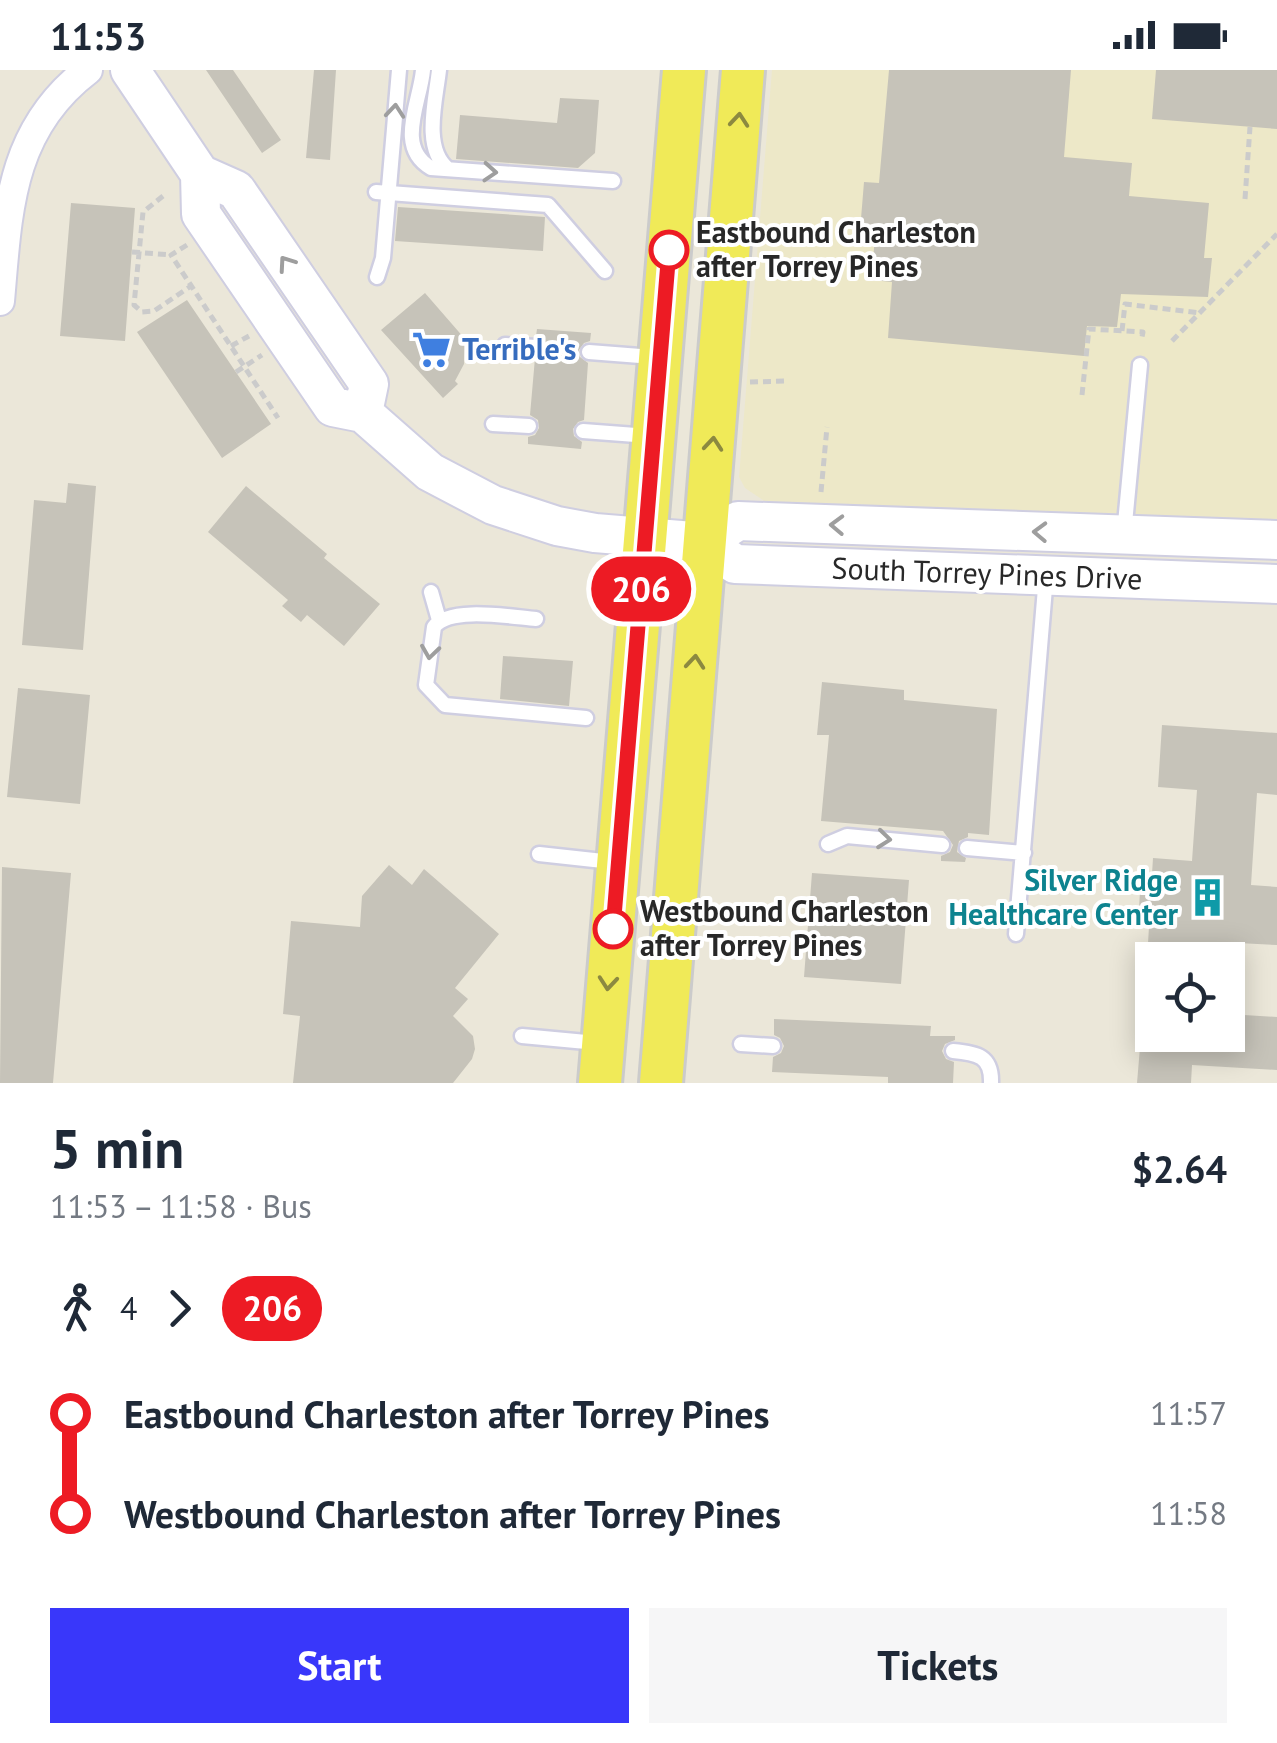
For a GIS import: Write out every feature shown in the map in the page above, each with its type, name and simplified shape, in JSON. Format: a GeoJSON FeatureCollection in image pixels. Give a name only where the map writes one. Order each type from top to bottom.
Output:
{"type":"FeatureCollection","features":[{"type":"Feature","properties":{"kind":"main road","name":"South Torrey Pines Drive"},"geometry":{"type":"LineString","coordinates":[[130,70],[200,174],[236,190],[369,384],[363,413]]}},
{"type":"Feature","properties":{"kind":"main road"},"geometry":{"type":"LineString","coordinates":[[620,1083],[602,1063],[684,70]]}},
{"type":"Feature","properties":{"kind":"main road"},"geometry":{"type":"LineString","coordinates":[[661,1083],[744,70]]}},
{"type":"Feature","properties":{"kind":"main road","name":"South Torrey Pines Drive"},"geometry":{"type":"LineString","coordinates":[[200,174],[201,214],[207,242],[333,406],[363,413],[430,472],[494,505],[557,526],[705,542],[735,564],[1277,584]]}},
{"type":"Feature","properties":{"kind":"main road"},"geometry":{"type":"LineString","coordinates":[[207,242],[286,304],[304,330],[319,336],[336,336]]}},
{"type":"Feature","properties":{"kind":"main road","name":"South Torrey Pines Drive"},"geometry":{"type":"LineString","coordinates":[[705,542],[738,521],[1277,540]]}},
{"type":"Feature","properties":{"kind":"main road"},"geometry":{"type":"LineString","coordinates":[[1046,574],[1069,556],[1168,558],[1230,538]]}},
{"type":"Feature","properties":{"kind":"street"},"geometry":{"type":"LineString","coordinates":[[0,301],[13,183],[31,133],[52,103],[88,70]]}},
{"type":"Feature","properties":{"kind":"lane"},"geometry":{"type":"LineString","coordinates":[[377,277],[383,258],[382,192],[399,70]]}},
{"type":"Feature","properties":{"kind":"lane"},"geometry":{"type":"LineString","coordinates":[[423,70],[411,143],[415,156],[424,164],[613,182]]}},
{"type":"Feature","properties":{"kind":"lane"},"geometry":{"type":"LineString","coordinates":[[439,70],[434,140],[441,164],[448,169]]}},
{"type":"Feature","properties":{"kind":"lane"},"geometry":{"type":"LineString","coordinates":[[382,192],[548,205],[605,271]]}},
{"type":"Feature","properties":{"kind":"lane"},"geometry":{"type":"LineString","coordinates":[[505,345],[536,347]]}},
{"type":"Feature","properties":{"kind":"lane"},"geometry":{"type":"LineString","coordinates":[[589,352],[661,357]]}},
{"type":"Feature","properties":{"kind":"lane"},"geometry":{"type":"LineString","coordinates":[[1124,535],[1140,365]]}},
{"type":"Feature","properties":{"kind":"lane"},"geometry":{"type":"LineString","coordinates":[[494,424],[529,426]]}},
{"type":"Feature","properties":{"kind":"lane"},"geometry":{"type":"LineString","coordinates":[[583,431],[654,436]]}},
{"type":"Feature","properties":{"kind":"lane"},"geometry":{"type":"LineString","coordinates":[[1016,934],[1046,574]]}},
{"type":"Feature","properties":{"kind":"lane"},"geometry":{"type":"LineString","coordinates":[[431,592],[438,620]]}},
{"type":"Feature","properties":{"kind":"lane"},"geometry":{"type":"LineString","coordinates":[[536,619],[455,614],[438,620],[426,685],[445,705],[586,718]]}},
{"type":"Feature","properties":{"kind":"lane"},"geometry":{"type":"LineString","coordinates":[[828,844],[847,836],[942,845]]}},
{"type":"Feature","properties":{"kind":"lane"},"geometry":{"type":"LineString","coordinates":[[967,848],[1024,853]]}},
{"type":"Feature","properties":{"kind":"lane"},"geometry":{"type":"LineString","coordinates":[[539,854],[618,862]]}},
{"type":"Feature","properties":{"kind":"lane"},"geometry":{"type":"LineString","coordinates":[[522,1036],[602,1063]]}},
{"type":"Feature","properties":{"kind":"lane"},"geometry":{"type":"LineString","coordinates":[[741,1044],[773,1046]]}},
{"type":"Feature","properties":{"kind":"lane"},"geometry":{"type":"LineString","coordinates":[[954,1051],[976,1052],[987,1060],[992,1070],[991,1083]]}},
{"type":"Feature","properties":{"kind":"path"},"geometry":{"type":"LineString","coordinates":[[1245,199],[1250,127]]}},
{"type":"Feature","properties":{"kind":"path"},"geometry":{"type":"LineString","coordinates":[[162,196],[143,212],[135,252],[134,305],[137,310],[154,311],[191,286]]}},
{"type":"Feature","properties":{"kind":"path"},"geometry":{"type":"LineString","coordinates":[[1172,341],[1277,234]]}},
{"type":"Feature","properties":{"kind":"path"},"geometry":{"type":"LineString","coordinates":[[135,252],[171,256],[207,242]]}},
{"type":"Feature","properties":{"kind":"path"},"geometry":{"type":"LineString","coordinates":[[171,256],[278,418]]}},
{"type":"Feature","properties":{"kind":"path"},"geometry":{"type":"LineString","coordinates":[[1122,331],[1125,304],[1200,313]]}},
{"type":"Feature","properties":{"kind":"path"},"geometry":{"type":"LineString","coordinates":[[1082,396],[1089,329],[1143,332],[1142,337]]}},
{"type":"Feature","properties":{"kind":"path"},"geometry":{"type":"LineString","coordinates":[[231,346],[256,332]]}},
{"type":"Feature","properties":{"kind":"path"},"geometry":{"type":"LineString","coordinates":[[236,372],[269,351]]}},
{"type":"Feature","properties":{"kind":"path"},"geometry":{"type":"LineString","coordinates":[[747,382],[787,381]]}},
{"type":"Feature","properties":{"kind":"path"},"geometry":{"type":"LineString","coordinates":[[820,500],[828,427]]}},
{"type":"Feature","properties":{"kind":"shaded area"},"geometry":{"type":"Polygon","coordinates":[[[772,70],[1277,70],[1277,520],[766,502],[745,488],[739,477],[772,70]]]}},
{"type":"Feature","properties":{"kind":"building"},"geometry":{"type":"Polygon","coordinates":[[[206,70],[233,70],[281,140],[262,153],[206,70]]]}},
{"type":"Feature","properties":{"kind":"building"},"geometry":{"type":"Polygon","coordinates":[[[314,70],[336,70],[330,160],[306,158],[314,70]]]}},
{"type":"Feature","properties":{"kind":"building"},"geometry":{"type":"Polygon","coordinates":[[[889,70],[1071,70],[1064,157],[1132,163],[1129,196],[1209,203],[1204,258],[1212,258],[1208,297],[1121,294],[1117,327],[1087,326],[1084,356],[888,338],[892,282],[872,280],[875,232],[860,231],[864,182],[879,183],[889,70]]]}},
{"type":"Feature","properties":{"kind":"building"},"geometry":{"type":"Polygon","coordinates":[[[1156,70],[1277,70],[1277,129],[1152,119],[1156,70]]]}},
{"type":"Feature","properties":{"kind":"building"},"geometry":{"type":"Polygon","coordinates":[[[560,98],[599,100],[595,153],[578,168],[456,159],[460,115],[557,123],[560,98]]]}},
{"type":"Feature","properties":{"kind":"building"},"geometry":{"type":"Polygon","coordinates":[[[71,203],[135,208],[125,341],[60,336],[71,203]]]}},
{"type":"Feature","properties":{"kind":"building"},"geometry":{"type":"Polygon","coordinates":[[[398,207],[545,217],[543,251],[395,241],[398,207]]]}},
{"type":"Feature","properties":{"kind":"building","name":"Terrible's"},"geometry":{"type":"Polygon","coordinates":[[[425,293],[465,339],[464,364],[455,381],[458,384],[443,398],[381,330],[425,293]]]}},
{"type":"Feature","properties":{"kind":"building"},"geometry":{"type":"Polygon","coordinates":[[[187,300],[271,424],[222,458],[137,332],[187,300]]]}},
{"type":"Feature","properties":{"kind":"building"},"geometry":{"type":"Polygon","coordinates":[[[537,329],[591,333],[590,341],[579,350],[580,357],[588,363],[584,420],[573,429],[574,436],[582,442],[581,449],[528,444],[528,437],[539,428],[538,420],[530,415],[535,358],[546,349],[545,341],[536,336],[537,329]]]}},
{"type":"Feature","properties":{"kind":"building"},"geometry":{"type":"Polygon","coordinates":[[[68,483],[96,486],[83,650],[22,645],[34,500],[66,503],[68,483]]]}},
{"type":"Feature","properties":{"kind":"building"},"geometry":{"type":"Polygon","coordinates":[[[246,486],[380,604],[344,646],[307,615],[301,622],[282,606],[288,600],[208,532],[246,486]]]}},
{"type":"Feature","properties":{"kind":"building"},"geometry":{"type":"Polygon","coordinates":[[[503,656],[573,661],[569,706],[500,699],[503,656]]]}},
{"type":"Feature","properties":{"kind":"building"},"geometry":{"type":"Polygon","coordinates":[[[822,682],[904,690],[904,700],[997,709],[989,835],[968,833],[959,841],[957,852],[966,858],[965,862],[941,861],[953,845],[943,831],[821,821],[829,735],[817,735],[822,682]]]}},
{"type":"Feature","properties":{"kind":"building"},"geometry":{"type":"Polygon","coordinates":[[[18,688],[90,695],[80,804],[7,797],[18,688]]]}},
{"type":"Feature","properties":{"kind":"building","name":"Silver Ridge Healthcare Center"},"geometry":{"type":"Polygon","coordinates":[[[1162,725],[1277,733],[1277,795],[1257,793],[1251,885],[1277,887],[1277,945],[1148,942],[1150,910],[1139,909],[1141,873],[1152,874],[1153,858],[1192,861],[1197,790],[1158,787],[1162,725]]]}},
{"type":"Feature","properties":{"kind":"building"},"geometry":{"type":"Polygon","coordinates":[[[389,865],[412,885],[424,869],[499,934],[455,988],[468,999],[453,1016],[473,1036],[472,1059],[453,1083],[293,1083],[300,1016],[283,1014],[291,921],[360,927],[362,896],[389,865]]]}},
{"type":"Feature","properties":{"kind":"building"},"geometry":{"type":"Polygon","coordinates":[[[2,867],[71,873],[53,1083],[0,1083],[2,867]]]}},
{"type":"Feature","properties":{"kind":"building"},"geometry":{"type":"Polygon","coordinates":[[[812,873],[909,880],[901,984],[804,977],[812,873]]]}},
{"type":"Feature","properties":{"kind":"building"},"geometry":{"type":"Polygon","coordinates":[[[1245,1015],[1277,1017],[1277,1070],[1192,1065],[1191,1083],[1137,1083],[1140,1052],[1245,1052],[1245,1015]]]}},
{"type":"Feature","properties":{"kind":"building"},"geometry":{"type":"Polygon","coordinates":[[[774,1019],[931,1026],[930,1036],[955,1036],[942,1051],[946,1059],[954,1062],[953,1083],[888,1083],[888,1077],[772,1072],[773,1057],[784,1046],[774,1035],[774,1019]]]}},
{"type":"Feature","properties":{"kind":"bus line","name":"206"},"geometry":{"type":"LineString","coordinates":[[613,929],[669,250]]}},
{"type":"Feature","properties":{"kind":"place","name":"Eastbound Charleston after Torrey Pines"},"geometry":{"type":"Point","coordinates":[669,250]}},
{"type":"Feature","properties":{"kind":"place","name":"Terrible's"},"geometry":{"type":"Point","coordinates":[432,350]}},
{"type":"Feature","properties":{"kind":"place","name":"Silver Ridge Healthcare Center"},"geometry":{"type":"Point","coordinates":[1208,898]}},
{"type":"Feature","properties":{"kind":"place","name":"Westbound Charleston after Torrey Pines"},"geometry":{"type":"Point","coordinates":[613,929]}}]}
